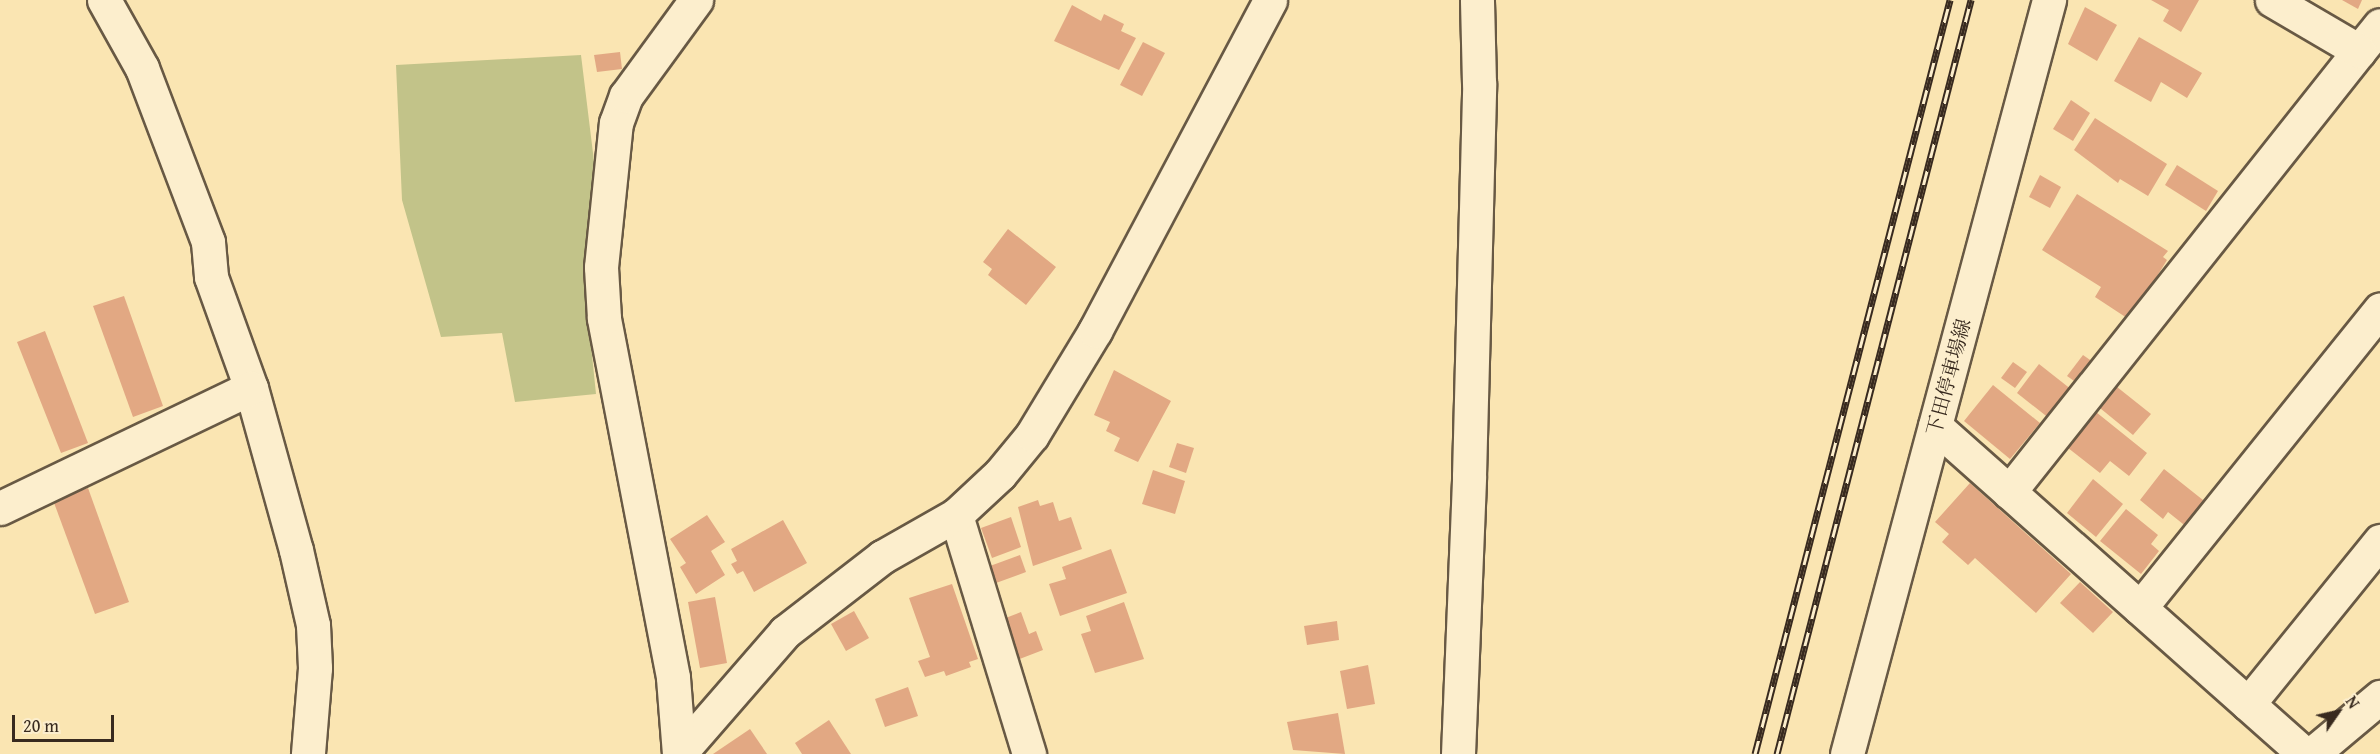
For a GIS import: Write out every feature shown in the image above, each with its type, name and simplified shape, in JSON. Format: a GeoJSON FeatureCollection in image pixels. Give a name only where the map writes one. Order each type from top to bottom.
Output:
{"type":"FeatureCollection","features":[{"type":"Feature","properties":{"kind":"street"},"geometry":{"type":"LineString","coordinates":[[104,0],[142,68],[208,242],[211,278],[251,388],[296,550],[313,624],[315,668],[308,754]]}},
{"type":"Feature","properties":{"kind":"street"},"geometry":{"type":"LineString","coordinates":[[679,754],[673,677],[604,318],[601,267],[616,123],[626,96],[696,0]]}},
{"type":"Feature","properties":{"kind":"street"},"geometry":{"type":"LineString","coordinates":[[679,754],[785,632],[882,557],[956,515],[1000,474],[1062,390],[1232,77],[1270,0]]}},
{"type":"Feature","properties":{"kind":"street"},"geometry":{"type":"LineString","coordinates":[[1458,754],[1469,476],[1479,83],[1477,0]]}},
{"type":"Feature","properties":{"kind":"street","name":"下田停車場線"},"geometry":{"type":"LineString","coordinates":[[1847,754],[2049,0]]}},
{"type":"Feature","properties":{"kind":"street"},"geometry":{"type":"LineString","coordinates":[[2272,0],[2359,51]]}},
{"type":"Feature","properties":{"kind":"street"},"geometry":{"type":"LineString","coordinates":[[2009,492],[2380,25]]}},
{"type":"Feature","properties":{"kind":"street"},"geometry":{"type":"LineString","coordinates":[[2140,608],[2378,315]]}},
{"type":"Feature","properties":{"kind":"street"},"geometry":{"type":"LineString","coordinates":[[0,508],[251,388]]}},
{"type":"Feature","properties":{"kind":"street"},"geometry":{"type":"LineString","coordinates":[[1935,426],[2306,754]]}},
{"type":"Feature","properties":{"kind":"street"},"geometry":{"type":"LineString","coordinates":[[956,515],[1029,754]]}},
{"type":"Feature","properties":{"kind":"street"},"geometry":{"type":"LineString","coordinates":[[2248,704],[2380,541]]}},
{"type":"Feature","properties":{"kind":"street"},"geometry":{"type":"LineString","coordinates":[[2312,754],[2380,697]]}},
{"type":"Feature","properties":{"kind":"green space"},"geometry":{"type":"Polygon","coordinates":[[[581,55],[598,194],[588,218],[583,267],[596,394],[515,402],[502,333],[441,337],[402,200],[396,65],[581,55]]]}},
{"type":"Feature","properties":{"kind":"building"},"geometry":{"type":"Polygon","coordinates":[[[2151,0],[2199,0],[2181,32],[2163,21],[2169,10],[2151,0]]]}},
{"type":"Feature","properties":{"kind":"building"},"geometry":{"type":"Polygon","coordinates":[[[2342,0],[2362,0],[2358,9],[2342,0]]]}},
{"type":"Feature","properties":{"kind":"building"},"geometry":{"type":"Polygon","coordinates":[[[1072,5],[1101,21],[1104,14],[1124,24],[1121,31],[1136,38],[1119,70],[1054,41],[1072,5]]]}},
{"type":"Feature","properties":{"kind":"building"},"geometry":{"type":"Polygon","coordinates":[[[2085,7],[2117,25],[2097,61],[2068,44],[2085,7]]]}},
{"type":"Feature","properties":{"kind":"building"},"geometry":{"type":"Polygon","coordinates":[[[2139,37],[2202,73],[2187,98],[2161,82],[2151,102],[2114,81],[2139,37]]]}},
{"type":"Feature","properties":{"kind":"building"},"geometry":{"type":"Polygon","coordinates":[[[1143,42],[1165,53],[1142,96],[1120,85],[1143,42]]]}},
{"type":"Feature","properties":{"kind":"building"},"geometry":{"type":"Polygon","coordinates":[[[620,52],[622,69],[597,72],[594,55],[620,52]]]}},
{"type":"Feature","properties":{"kind":"building"},"geometry":{"type":"Polygon","coordinates":[[[2071,100],[2090,113],[2073,141],[2053,129],[2071,100]]]}},
{"type":"Feature","properties":{"kind":"building"},"geometry":{"type":"Polygon","coordinates":[[[2095,118],[2167,164],[2148,196],[2120,179],[2118,183],[2074,150],[2095,118]]]}},
{"type":"Feature","properties":{"kind":"building"},"geometry":{"type":"Polygon","coordinates":[[[2177,165],[2218,191],[2206,211],[2165,185],[2177,165]]]}},
{"type":"Feature","properties":{"kind":"building"},"geometry":{"type":"Polygon","coordinates":[[[2040,175],[2061,187],[2050,208],[2029,197],[2040,175]]]}},
{"type":"Feature","properties":{"kind":"building"},"geometry":{"type":"Polygon","coordinates":[[[2077,194],[2168,251],[2163,257],[2167,260],[2130,320],[2095,297],[2101,287],[2042,250],[2077,194]]]}},
{"type":"Feature","properties":{"kind":"building"},"geometry":{"type":"Polygon","coordinates":[[[1008,229],[1056,267],[1026,305],[988,275],[992,269],[983,262],[1008,229]]]}},
{"type":"Feature","properties":{"kind":"building"},"geometry":{"type":"Polygon","coordinates":[[[124,296],[163,406],[133,417],[93,306],[124,296]]]}},
{"type":"Feature","properties":{"kind":"building"},"geometry":{"type":"Polygon","coordinates":[[[45,331],[88,443],[61,453],[17,342],[45,331]]]}},
{"type":"Feature","properties":{"kind":"building"},"geometry":{"type":"Polygon","coordinates":[[[2083,355],[2093,362],[2077,383],[2067,376],[2083,355]]]}},
{"type":"Feature","properties":{"kind":"building"},"geometry":{"type":"Polygon","coordinates":[[[2013,362],[2027,372],[2015,388],[2001,378],[2013,362]]]}},
{"type":"Feature","properties":{"kind":"building"},"geometry":{"type":"Polygon","coordinates":[[[2039,364],[2072,390],[2050,419],[2017,393],[2039,364]]]}},
{"type":"Feature","properties":{"kind":"building"},"geometry":{"type":"Polygon","coordinates":[[[1114,370],[1171,401],[1138,462],[1114,451],[1120,438],[1106,431],[1110,422],[1094,415],[1114,370]]]}},
{"type":"Feature","properties":{"kind":"building"},"geometry":{"type":"Polygon","coordinates":[[[2112,383],[2151,414],[2133,435],[2095,404],[2112,383]]]}},
{"type":"Feature","properties":{"kind":"building"},"geometry":{"type":"Polygon","coordinates":[[[1993,385],[2040,423],[2010,459],[1964,421],[1993,385]]]}},
{"type":"Feature","properties":{"kind":"building"},"geometry":{"type":"Polygon","coordinates":[[[2091,408],[2147,453],[2129,476],[2110,461],[2100,473],[2063,444],[2091,408]]]}},
{"type":"Feature","properties":{"kind":"building"},"geometry":{"type":"Polygon","coordinates":[[[1177,443],[1194,448],[1186,473],[1169,467],[1177,443]]]}},
{"type":"Feature","properties":{"kind":"building"},"geometry":{"type":"Polygon","coordinates":[[[2164,469],[2208,504],[2188,528],[2168,512],[2163,519],[2140,500],[2164,469]]]}},
{"type":"Feature","properties":{"kind":"building"},"geometry":{"type":"Polygon","coordinates":[[[1153,470],[1185,481],[1175,514],[1142,504],[1153,470]]]}},
{"type":"Feature","properties":{"kind":"building"},"geometry":{"type":"Polygon","coordinates":[[[2093,479],[2123,504],[2096,537],[2067,513],[2093,479]]]}},
{"type":"Feature","properties":{"kind":"building"},"geometry":{"type":"Polygon","coordinates":[[[1970,483],[2071,574],[2036,613],[1975,558],[1968,565],[1942,542],[1949,534],[1935,522],[1970,483]]]}},
{"type":"Feature","properties":{"kind":"building"},"geometry":{"type":"Polygon","coordinates":[[[88,488],[129,602],[95,614],[53,500],[88,488]]]}},
{"type":"Feature","properties":{"kind":"building"},"geometry":{"type":"Polygon","coordinates":[[[1038,500],[1040,506],[1053,502],[1059,521],[1071,517],[1082,549],[1033,566],[1018,507],[1038,500]]]}},
{"type":"Feature","properties":{"kind":"building"},"geometry":{"type":"Polygon","coordinates":[[[2126,509],[2158,535],[2151,544],[2159,551],[2141,574],[2100,541],[2126,509]]]}},
{"type":"Feature","properties":{"kind":"building"},"geometry":{"type":"Polygon","coordinates":[[[707,515],[725,542],[711,551],[725,575],[696,594],[680,567],[686,563],[670,539],[707,515]]]}},
{"type":"Feature","properties":{"kind":"building"},"geometry":{"type":"Polygon","coordinates":[[[1011,517],[1021,547],[992,558],[981,528],[1011,517]]]}},
{"type":"Feature","properties":{"kind":"building"},"geometry":{"type":"Polygon","coordinates":[[[783,520],[807,563],[754,592],[743,571],[737,574],[731,564],[737,561],[731,549],[783,520]]]}},
{"type":"Feature","properties":{"kind":"building"},"geometry":{"type":"Polygon","coordinates":[[[1111,549],[1127,593],[1060,616],[1049,584],[1066,579],[1062,567],[1111,549]]]}},
{"type":"Feature","properties":{"kind":"building"},"geometry":{"type":"Polygon","coordinates":[[[1020,555],[1026,572],[996,583],[990,566],[1020,555]]]}},
{"type":"Feature","properties":{"kind":"building"},"geometry":{"type":"Polygon","coordinates":[[[2080,582],[2113,612],[2093,633],[2060,603],[2080,582]]]}},
{"type":"Feature","properties":{"kind":"building"},"geometry":{"type":"Polygon","coordinates":[[[952,584],[978,659],[969,662],[971,667],[946,676],[944,671],[925,677],[918,661],[930,657],[909,598],[952,584]]]}},
{"type":"Feature","properties":{"kind":"building"},"geometry":{"type":"Polygon","coordinates":[[[715,597],[727,663],[700,668],[688,602],[715,597]]]}},
{"type":"Feature","properties":{"kind":"building"},"geometry":{"type":"Polygon","coordinates":[[[1124,602],[1144,659],[1095,673],[1081,634],[1091,631],[1086,616],[1124,602]]]}},
{"type":"Feature","properties":{"kind":"building"},"geometry":{"type":"Polygon","coordinates":[[[854,611],[869,638],[846,651],[831,624],[854,611]]]}},
{"type":"Feature","properties":{"kind":"building"},"geometry":{"type":"Polygon","coordinates":[[[1021,612],[1029,634],[1036,631],[1043,650],[1017,660],[1003,619],[1021,612]]]}},
{"type":"Feature","properties":{"kind":"building"},"geometry":{"type":"Polygon","coordinates":[[[1337,621],[1339,640],[1307,645],[1304,626],[1337,621]]]}},
{"type":"Feature","properties":{"kind":"building"},"geometry":{"type":"Polygon","coordinates":[[[1368,665],[1375,704],[1347,709],[1340,671],[1368,665]]]}},
{"type":"Feature","properties":{"kind":"building"},"geometry":{"type":"Polygon","coordinates":[[[908,687],[918,716],[885,727],[875,699],[908,687]]]}},
{"type":"Feature","properties":{"kind":"building"},"geometry":{"type":"Polygon","coordinates":[[[1338,713],[1345,754],[1293,750],[1287,722],[1338,713]]]}},
{"type":"Feature","properties":{"kind":"building"},"geometry":{"type":"Polygon","coordinates":[[[829,720],[851,754],[802,754],[795,743],[829,720]]]}},
{"type":"Feature","properties":{"kind":"building"},"geometry":{"type":"Polygon","coordinates":[[[750,729],[767,754],[713,754],[750,729]]]}},
{"type":"Feature","properties":{"kind":"railway"},"geometry":{"type":"LineString","coordinates":[[1755,754],[1950,0]]}},
{"type":"Feature","properties":{"kind":"railway"},"geometry":{"type":"LineString","coordinates":[[1777,754],[1971,0]]}}]}
